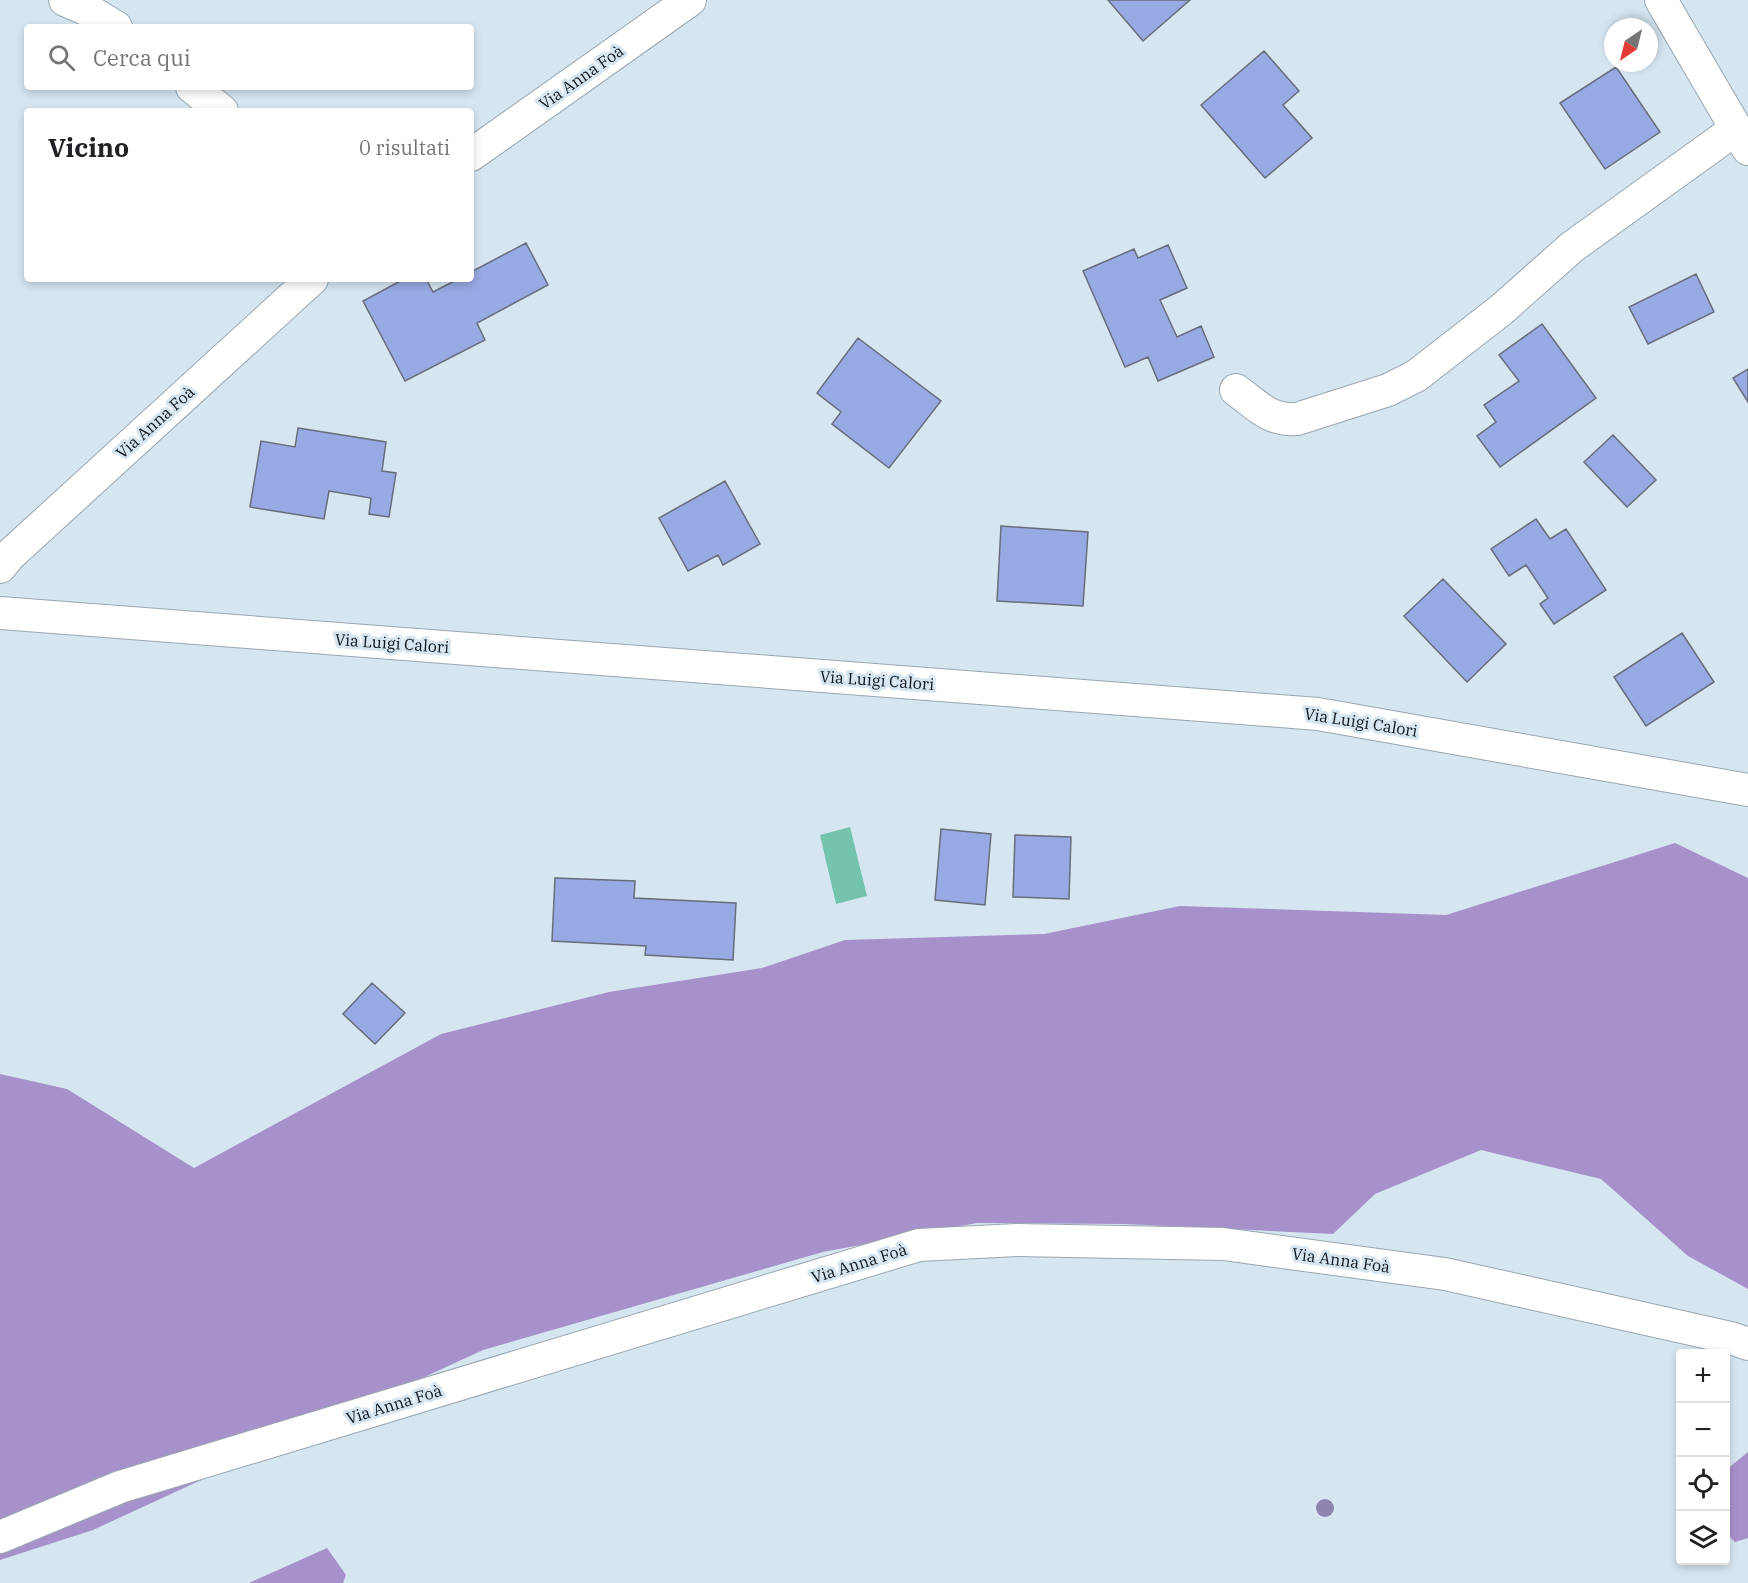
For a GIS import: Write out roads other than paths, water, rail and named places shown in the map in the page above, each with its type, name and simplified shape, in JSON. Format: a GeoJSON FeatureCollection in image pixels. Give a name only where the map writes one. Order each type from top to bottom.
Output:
{"type":"FeatureCollection","features":[{"type":"Feature","properties":{"kind":"street"},"geometry":{"type":"LineString","coordinates":[[65,0],[87,9],[111,24]]}},
{"type":"Feature","properties":{"kind":"street","name":"Via Anna Foà"},"geometry":{"type":"LineString","coordinates":[[474,153],[690,0]]}},
{"type":"Feature","properties":{"kind":"street"},"geometry":{"type":"LineString","coordinates":[[1236,390],[1272,416],[1290,420],[1388,390],[1416,376],[1501,310],[1572,247],[1742,139],[1661,0]]}},
{"type":"Feature","properties":{"kind":"street"},"geometry":{"type":"LineString","coordinates":[[196,90],[218,108]]}},
{"type":"Feature","properties":{"kind":"street","name":"Via Anna Foà"},"geometry":{"type":"LineString","coordinates":[[0,567],[10,555],[309,282]]}},
{"type":"Feature","properties":{"kind":"street","name":"Via Luigi Calori"},"geometry":{"type":"LineString","coordinates":[[0,613],[1317,714],[1748,790]]}},
{"type":"Feature","properties":{"kind":"street","name":"Via Anna Foà"},"geometry":{"type":"LineString","coordinates":[[0,1537],[120,1487],[919,1245],[1017,1240],[1223,1244],[1445,1274],[1719,1335],[1748,1344]]}}]}
